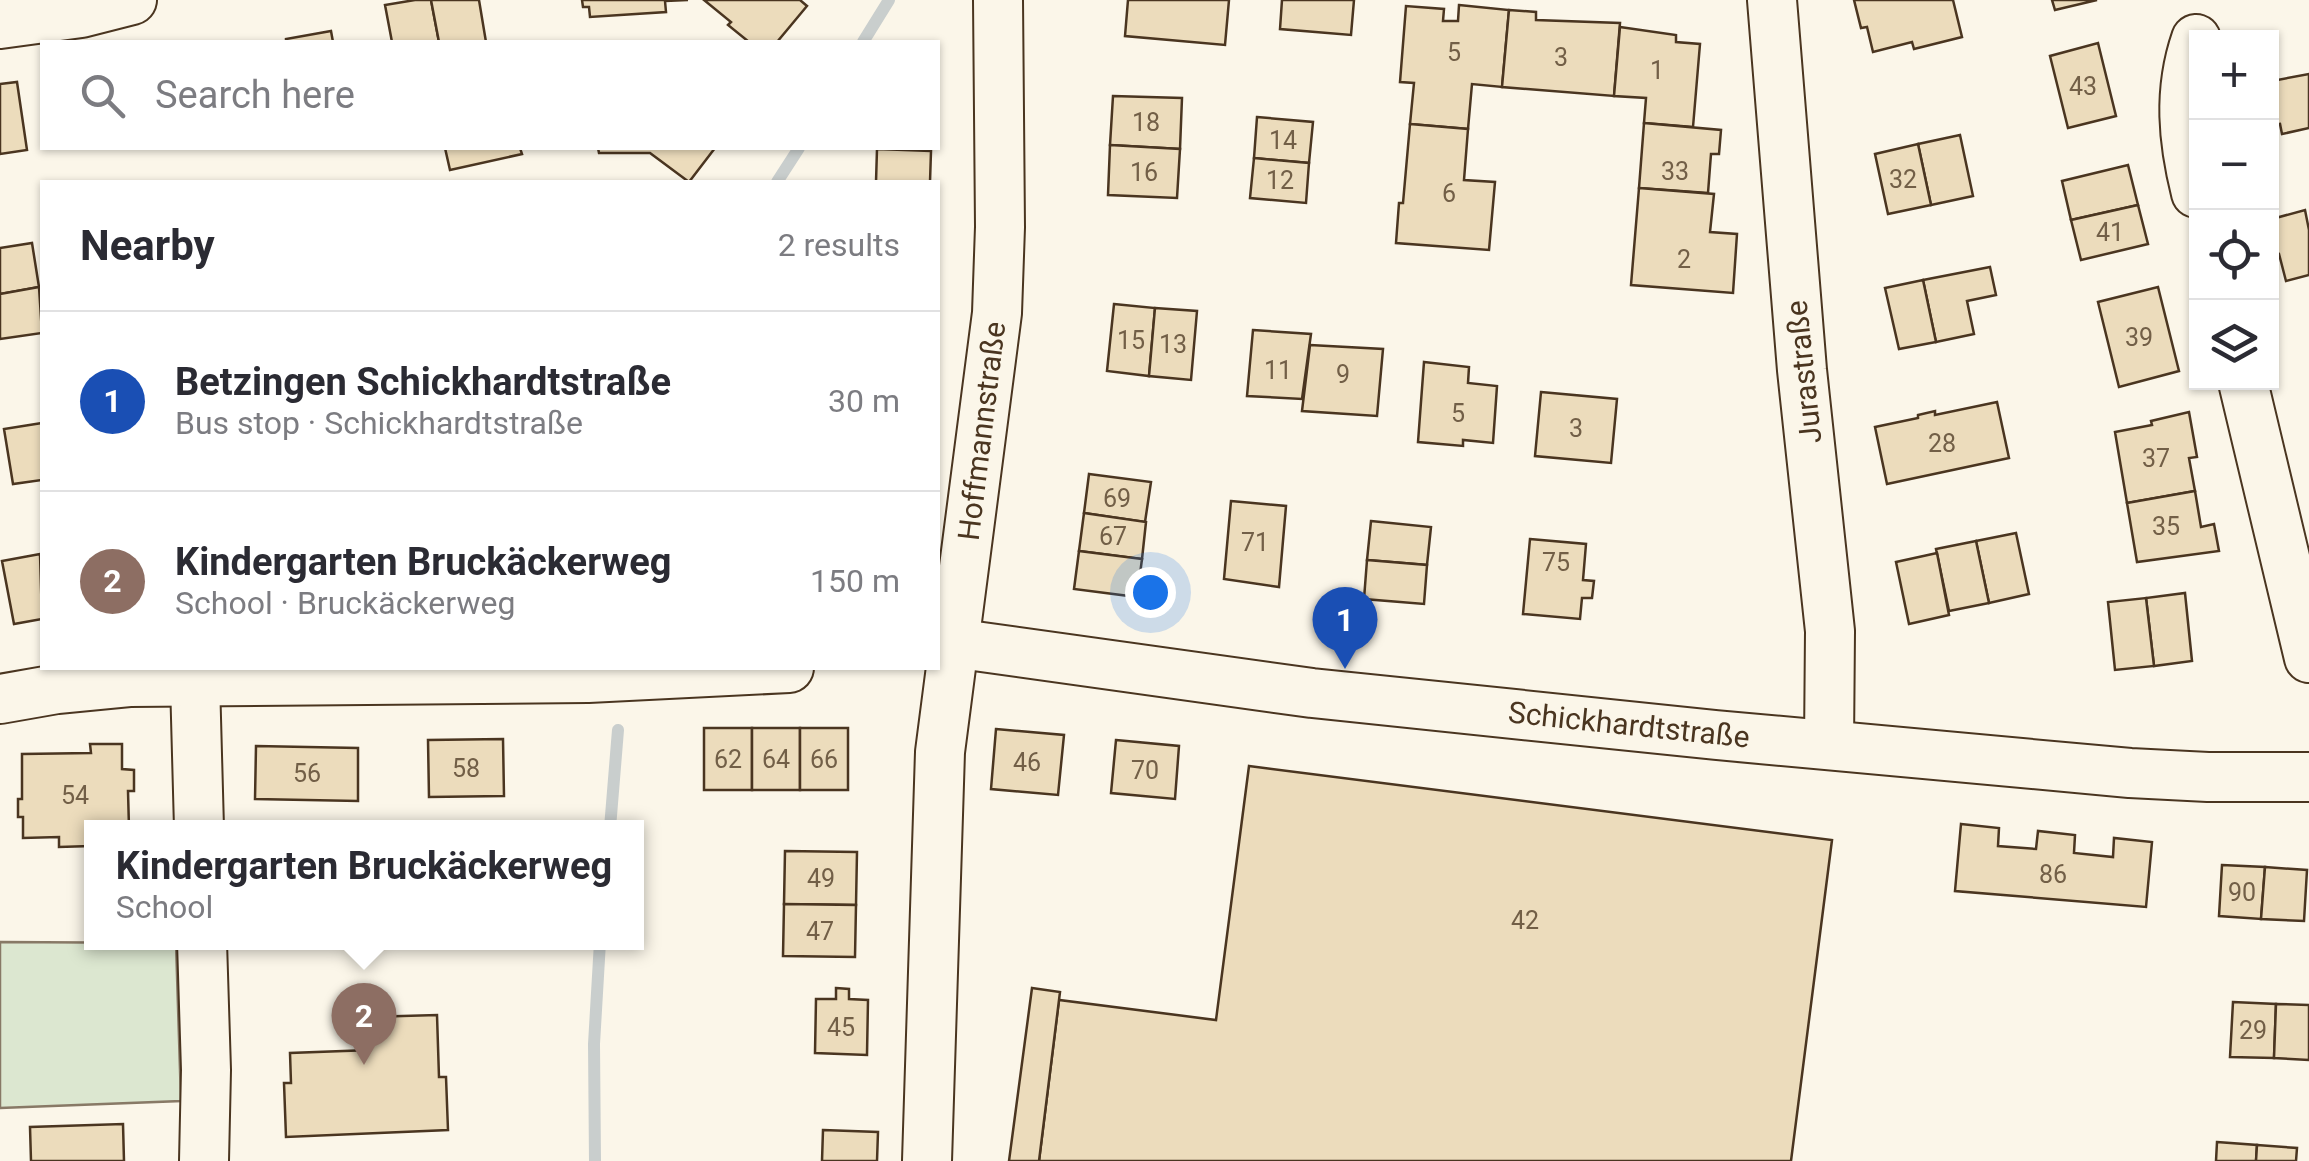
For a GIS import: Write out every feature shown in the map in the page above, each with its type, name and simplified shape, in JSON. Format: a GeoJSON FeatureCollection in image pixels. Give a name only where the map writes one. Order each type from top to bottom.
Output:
{"type":"FeatureCollection","features":[{"type":"Feature","properties":{"kind":"street"},"geometry":{"type":"LineString","coordinates":[[0,24],[80,6],[132,0]]}},
{"type":"Feature","properties":{"kind":"street","name":"Hoffmannstraße"},"geometry":{"type":"LineString","coordinates":[[927,1161],[940,752],[947,657],[972,526],[997,313],[998,0]]}},
{"type":"Feature","properties":{"kind":"street","name":"Jurastraße"},"geometry":{"type":"LineString","coordinates":[[1772,0],[1802,370],[1830,631],[1830,744]]}},
{"type":"Feature","properties":{"kind":"street"},"geometry":{"type":"LineString","coordinates":[[2189,74],[2184,127],[2189,154]]}},
{"type":"Feature","properties":{"kind":"street"},"geometry":{"type":"LineString","coordinates":[[2246,390],[2309,658]]}},
{"type":"Feature","properties":{"kind":"street","name":"Schickhardtstraße"},"geometry":{"type":"LineString","coordinates":[[947,657],[2130,773],[2208,778],[2309,777]]}},
{"type":"Feature","properties":{"kind":"street"},"geometry":{"type":"LineString","coordinates":[[0,699],[129,682],[588,678],[748,670]]}},
{"type":"Feature","properties":{"kind":"street"},"geometry":{"type":"LineString","coordinates":[[195,681],[199,820]]}},
{"type":"Feature","properties":{"kind":"street"},"geometry":{"type":"LineString","coordinates":[[202,950],[204,1161]]}},
{"type":"Feature","properties":{"kind":"green space"},"geometry":{"type":"Polygon","coordinates":[[[0,942],[84,942],[84,950],[176,950],[181,1101],[0,1108],[0,942]]]}},
{"type":"Feature","properties":{"kind":"building"},"geometry":{"type":"Polygon","coordinates":[[[431,0],[439,40],[392,40],[385,5],[431,0]]]}},
{"type":"Feature","properties":{"kind":"building"},"geometry":{"type":"Polygon","coordinates":[[[431,0],[479,0],[486,40],[439,40],[431,0]]]}},
{"type":"Feature","properties":{"kind":"building"},"geometry":{"type":"Polygon","coordinates":[[[582,0],[688,0],[665,1],[666,12],[590,17],[589,7],[583,7],[582,0]]]}},
{"type":"Feature","properties":{"kind":"building"},"geometry":{"type":"Polygon","coordinates":[[[704,0],[800,0],[807,6],[779,40],[747,40],[728,25],[731,22],[704,0]]]}},
{"type":"Feature","properties":{"kind":"building"},"geometry":{"type":"Polygon","coordinates":[[[1128,0],[1229,0],[1225,45],[1125,36],[1128,0]]]}},
{"type":"Feature","properties":{"kind":"building"},"geometry":{"type":"Polygon","coordinates":[[[1282,0],[1354,0],[1351,35],[1280,29],[1282,0]]]}},
{"type":"Feature","properties":{"kind":"building"},"geometry":{"type":"Polygon","coordinates":[[[1854,0],[1953,0],[1962,37],[1914,49],[1912,42],[1873,52],[1867,27],[1861,28],[1854,0]]]}},
{"type":"Feature","properties":{"kind":"building"},"geometry":{"type":"Polygon","coordinates":[[[2052,0],[2097,0],[2055,10],[2052,0]]]}},
{"type":"Feature","properties":{"kind":"building"},"geometry":{"type":"Polygon","coordinates":[[[1459,5],[1509,10],[1502,87],[1472,84],[1468,129],[1410,124],[1414,83],[1400,82],[1406,6],[1444,9],[1443,21],[1458,21],[1459,5]]]}},
{"type":"Feature","properties":{"kind":"building"},"geometry":{"type":"Polygon","coordinates":[[[1509,10],[1536,12],[1536,20],[1620,23],[1614,96],[1502,87],[1509,10]]]}},
{"type":"Feature","properties":{"kind":"building"},"geometry":{"type":"Polygon","coordinates":[[[1620,27],[1676,35],[1676,42],[1700,44],[1693,127],[1644,123],[1646,98],[1614,96],[1620,27]]]}},
{"type":"Feature","properties":{"kind":"building"},"geometry":{"type":"Polygon","coordinates":[[[331,31],[333,40],[286,40],[331,31]]]}},
{"type":"Feature","properties":{"kind":"building"},"geometry":{"type":"Polygon","coordinates":[[[2098,43],[2116,116],[2068,128],[2050,56],[2098,43]]]}},
{"type":"Feature","properties":{"kind":"building"},"geometry":{"type":"Polygon","coordinates":[[[2309,74],[2309,128],[2282,134],[2279,80],[2309,74]]]}},
{"type":"Feature","properties":{"kind":"building"},"geometry":{"type":"Polygon","coordinates":[[[17,82],[27,150],[0,154],[0,84],[17,82]]]}},
{"type":"Feature","properties":{"kind":"building"},"geometry":{"type":"Polygon","coordinates":[[[1113,96],[1182,98],[1180,149],[1110,145],[1113,96]]]}},
{"type":"Feature","properties":{"kind":"building"},"geometry":{"type":"Polygon","coordinates":[[[1257,117],[1313,122],[1309,163],[1254,158],[1257,117]]]}},
{"type":"Feature","properties":{"kind":"building"},"geometry":{"type":"Polygon","coordinates":[[[1644,123],[1721,130],[1719,154],[1711,154],[1708,193],[1639,188],[1644,123]]]}},
{"type":"Feature","properties":{"kind":"building"},"geometry":{"type":"Polygon","coordinates":[[[1410,124],[1468,129],[1464,180],[1495,182],[1489,250],[1396,243],[1410,124]]]}},
{"type":"Feature","properties":{"kind":"building"},"geometry":{"type":"Polygon","coordinates":[[[1960,135],[1973,196],[1931,205],[1918,144],[1960,135]]]}},
{"type":"Feature","properties":{"kind":"building"},"geometry":{"type":"Polygon","coordinates":[[[1918,144],[1931,205],[1888,214],[1875,154],[1918,144]]]}},
{"type":"Feature","properties":{"kind":"building"},"geometry":{"type":"Polygon","coordinates":[[[1110,145],[1180,149],[1177,198],[1108,195],[1110,145]]]}},
{"type":"Feature","properties":{"kind":"building"},"geometry":{"type":"Polygon","coordinates":[[[445,150],[521,150],[522,154],[450,170],[445,150]]]}},
{"type":"Feature","properties":{"kind":"building"},"geometry":{"type":"Polygon","coordinates":[[[598,150],[713,150],[691,180],[650,153],[598,150]]]}},
{"type":"Feature","properties":{"kind":"building"},"geometry":{"type":"Polygon","coordinates":[[[877,150],[931,151],[930,180],[876,180],[877,150]]]}},
{"type":"Feature","properties":{"kind":"building"},"geometry":{"type":"Polygon","coordinates":[[[1254,158],[1309,163],[1306,203],[1250,198],[1254,158]]]}},
{"type":"Feature","properties":{"kind":"building"},"geometry":{"type":"Polygon","coordinates":[[[2128,165],[2138,205],[2071,220],[2062,181],[2128,165]]]}},
{"type":"Feature","properties":{"kind":"building"},"geometry":{"type":"Polygon","coordinates":[[[1639,188],[1714,194],[1710,232],[1737,234],[1733,293],[1631,285],[1639,188]]]}},
{"type":"Feature","properties":{"kind":"building"},"geometry":{"type":"Polygon","coordinates":[[[2138,205],[2148,244],[2081,260],[2071,220],[2138,205]]]}},
{"type":"Feature","properties":{"kind":"building"},"geometry":{"type":"Polygon","coordinates":[[[2305,210],[2309,275],[2286,281],[2279,254],[2279,217],[2305,210]]]}},
{"type":"Feature","properties":{"kind":"building"},"geometry":{"type":"Polygon","coordinates":[[[32,243],[39,287],[0,294],[0,248],[32,243]]]}},
{"type":"Feature","properties":{"kind":"building"},"geometry":{"type":"Polygon","coordinates":[[[1990,267],[1996,295],[1967,301],[1974,334],[1936,342],[1923,280],[1990,267]]]}},
{"type":"Feature","properties":{"kind":"building"},"geometry":{"type":"Polygon","coordinates":[[[1923,280],[1936,342],[1899,349],[1885,288],[1923,280]]]}},
{"type":"Feature","properties":{"kind":"building"},"geometry":{"type":"Polygon","coordinates":[[[39,287],[40,333],[0,339],[0,294],[39,287]]]}},
{"type":"Feature","properties":{"kind":"building"},"geometry":{"type":"Polygon","coordinates":[[[2158,287],[2179,371],[2119,387],[2098,302],[2158,287]]]}},
{"type":"Feature","properties":{"kind":"building"},"geometry":{"type":"Polygon","coordinates":[[[1114,304],[1155,308],[1149,376],[1107,371],[1114,304]]]}},
{"type":"Feature","properties":{"kind":"building"},"geometry":{"type":"Polygon","coordinates":[[[1155,308],[1197,311],[1191,380],[1149,376],[1155,308]]]}},
{"type":"Feature","properties":{"kind":"building"},"geometry":{"type":"Polygon","coordinates":[[[1253,330],[1311,334],[1302,399],[1247,396],[1253,330]]]}},
{"type":"Feature","properties":{"kind":"building"},"geometry":{"type":"Polygon","coordinates":[[[1310,345],[1383,349],[1377,416],[1302,411],[1310,345]]]}},
{"type":"Feature","properties":{"kind":"building"},"geometry":{"type":"Polygon","coordinates":[[[1424,362],[1469,367],[1468,383],[1497,386],[1493,443],[1463,440],[1463,446],[1418,442],[1424,362]]]}},
{"type":"Feature","properties":{"kind":"building"},"geometry":{"type":"Polygon","coordinates":[[[1541,392],[1617,399],[1611,463],[1535,456],[1541,392]]]}},
{"type":"Feature","properties":{"kind":"building"},"geometry":{"type":"Polygon","coordinates":[[[1997,402],[2009,458],[1887,484],[1875,427],[1935,411],[1935,415],[1997,402]]]}},
{"type":"Feature","properties":{"kind":"building"},"geometry":{"type":"Polygon","coordinates":[[[2189,412],[2197,457],[2189,458],[2195,491],[2127,503],[2115,432],[2189,412]]]}},
{"type":"Feature","properties":{"kind":"building"},"geometry":{"type":"Polygon","coordinates":[[[40,423],[40,480],[13,484],[4,429],[40,423]]]}},
{"type":"Feature","properties":{"kind":"building"},"geometry":{"type":"Polygon","coordinates":[[[1089,474],[1151,482],[1145,522],[1084,513],[1089,474]]]}},
{"type":"Feature","properties":{"kind":"building"},"geometry":{"type":"Polygon","coordinates":[[[2195,491],[2201,527],[2214,524],[2219,551],[2137,562],[2127,503],[2195,491]]]}},
{"type":"Feature","properties":{"kind":"building"},"geometry":{"type":"Polygon","coordinates":[[[1231,501],[1286,506],[1279,587],[1224,579],[1231,501]]]}},
{"type":"Feature","properties":{"kind":"building"},"geometry":{"type":"Polygon","coordinates":[[[1084,513],[1146,522],[1142,559],[1079,551],[1084,513]]]}},
{"type":"Feature","properties":{"kind":"building"},"geometry":{"type":"Polygon","coordinates":[[[1371,521],[1431,527],[1427,565],[1367,560],[1371,521]]]}},
{"type":"Feature","properties":{"kind":"building"},"geometry":{"type":"Polygon","coordinates":[[[2016,533],[2029,594],[1989,603],[1976,541],[2016,533]]]}},
{"type":"Feature","properties":{"kind":"building"},"geometry":{"type":"Polygon","coordinates":[[[1530,539],[1586,544],[1583,580],[1594,581],[1592,598],[1582,598],[1580,619],[1523,614],[1530,539]]]}},
{"type":"Feature","properties":{"kind":"building"},"geometry":{"type":"Polygon","coordinates":[[[1976,541],[1989,603],[1949,611],[1936,549],[1976,541]]]}},
{"type":"Feature","properties":{"kind":"building"},"geometry":{"type":"Polygon","coordinates":[[[1079,551],[1142,559],[1137,597],[1074,589],[1079,551]]]}},
{"type":"Feature","properties":{"kind":"building"},"geometry":{"type":"Polygon","coordinates":[[[1937,553],[1949,615],[1909,624],[1896,562],[1937,553]]]}},
{"type":"Feature","properties":{"kind":"building"},"geometry":{"type":"Polygon","coordinates":[[[40,554],[40,619],[14,624],[2,561],[40,554]]]}},
{"type":"Feature","properties":{"kind":"building"},"geometry":{"type":"Polygon","coordinates":[[[1367,560],[1427,565],[1424,604],[1364,599],[1367,560]]]}},
{"type":"Feature","properties":{"kind":"building"},"geometry":{"type":"Polygon","coordinates":[[[2185,593],[2192,661],[2154,666],[2146,598],[2185,593]]]}},
{"type":"Feature","properties":{"kind":"building"},"geometry":{"type":"Polygon","coordinates":[[[2146,598],[2154,666],[2115,670],[2108,602],[2146,598]]]}},
{"type":"Feature","properties":{"kind":"building"},"geometry":{"type":"Polygon","coordinates":[[[704,728],[752,728],[752,790],[704,790],[704,728]]]}},
{"type":"Feature","properties":{"kind":"building"},"geometry":{"type":"Polygon","coordinates":[[[752,728],[800,728],[800,790],[752,790],[752,728]]]}},
{"type":"Feature","properties":{"kind":"building"},"geometry":{"type":"Polygon","coordinates":[[[800,728],[848,728],[848,790],[800,790],[800,728]]]}},
{"type":"Feature","properties":{"kind":"building"},"geometry":{"type":"Polygon","coordinates":[[[996,729],[1064,735],[1058,795],[991,789],[996,729]]]}},
{"type":"Feature","properties":{"kind":"building"},"geometry":{"type":"Polygon","coordinates":[[[503,739],[504,796],[429,797],[428,740],[503,739]]]}},
{"type":"Feature","properties":{"kind":"building"},"geometry":{"type":"Polygon","coordinates":[[[1116,740],[1179,746],[1175,799],[1111,793],[1116,740]]]}},
{"type":"Feature","properties":{"kind":"building"},"geometry":{"type":"Polygon","coordinates":[[[90,744],[122,744],[122,769],[134,770],[134,791],[128,791],[129,820],[84,820],[84,846],[59,847],[59,837],[23,838],[23,817],[18,817],[22,754],[91,753],[90,744]]]}},
{"type":"Feature","properties":{"kind":"building"},"geometry":{"type":"Polygon","coordinates":[[[256,746],[358,748],[358,801],[255,799],[256,746]]]}},
{"type":"Feature","properties":{"kind":"building"},"geometry":{"type":"Polygon","coordinates":[[[1249,766],[1832,840],[1791,1161],[1039,1161],[1059,1000],[1216,1020],[1249,766]]]}},
{"type":"Feature","properties":{"kind":"building"},"geometry":{"type":"Polygon","coordinates":[[[1961,824],[1999,828],[1998,846],[2036,849],[2038,831],[2075,835],[2074,853],[2113,857],[2114,838],[2152,842],[2146,907],[1955,891],[1961,824]]]}},
{"type":"Feature","properties":{"kind":"building"},"geometry":{"type":"Polygon","coordinates":[[[785,851],[857,852],[856,905],[784,904],[785,851]]]}},
{"type":"Feature","properties":{"kind":"building"},"geometry":{"type":"Polygon","coordinates":[[[2222,865],[2265,867],[2261,919],[2219,916],[2222,865]]]}},
{"type":"Feature","properties":{"kind":"building"},"geometry":{"type":"Polygon","coordinates":[[[2265,867],[2307,870],[2304,921],[2261,919],[2265,867]]]}},
{"type":"Feature","properties":{"kind":"building"},"geometry":{"type":"Polygon","coordinates":[[[784,904],[856,905],[855,957],[783,956],[784,904]]]}},
{"type":"Feature","properties":{"kind":"building"},"geometry":{"type":"Polygon","coordinates":[[[836,988],[849,989],[849,999],[868,1000],[867,1055],[815,1053],[816,999],[836,999],[836,988]]]}},
{"type":"Feature","properties":{"kind":"building"},"geometry":{"type":"Polygon","coordinates":[[[1032,988],[1060,992],[1039,1161],[1009,1161],[1032,988]]]}},
{"type":"Feature","properties":{"kind":"building"},"geometry":{"type":"Polygon","coordinates":[[[2233,1002],[2276,1004],[2274,1058],[2230,1057],[2233,1002]]]}},
{"type":"Feature","properties":{"kind":"building"},"geometry":{"type":"Polygon","coordinates":[[[2276,1004],[2309,1005],[2309,1060],[2274,1058],[2276,1004]]]}},
{"type":"Feature","properties":{"kind":"building"},"geometry":{"type":"Polygon","coordinates":[[[437,1015],[439,1077],[446,1077],[448,1130],[286,1137],[284,1083],[291,1083],[290,1053],[370,1050],[368,1017],[437,1015]]]}},
{"type":"Feature","properties":{"kind":"building"},"geometry":{"type":"Polygon","coordinates":[[[123,1124],[124,1161],[31,1161],[30,1127],[123,1124]]]}},
{"type":"Feature","properties":{"kind":"building"},"geometry":{"type":"Polygon","coordinates":[[[823,1130],[878,1132],[877,1161],[822,1161],[823,1130]]]}},
{"type":"Feature","properties":{"kind":"building"},"geometry":{"type":"Polygon","coordinates":[[[2217,1142],[2257,1145],[2256,1161],[2216,1161],[2217,1142]]]}},
{"type":"Feature","properties":{"kind":"building"},"geometry":{"type":"Polygon","coordinates":[[[2257,1145],[2297,1148],[2296,1161],[2256,1161],[2257,1145]]]}},
{"type":"Feature","properties":{"kind":"waterway"},"geometry":{"type":"LineString","coordinates":[[864,40],[889,0]]}},
{"type":"Feature","properties":{"kind":"waterway"},"geometry":{"type":"LineString","coordinates":[[778,180],[798,150]]}},
{"type":"Feature","properties":{"kind":"waterway"},"geometry":{"type":"LineString","coordinates":[[611,820],[618,730]]}},
{"type":"Feature","properties":{"kind":"waterway"},"geometry":{"type":"LineString","coordinates":[[595,1161],[594,1044],[600,950]]}},
{"type":"Feature","properties":{"kind":"place","name":"Betzingen Schickhardtstraße"},"geometry":{"type":"Point","coordinates":[1345,669]}},
{"type":"Feature","properties":{"kind":"place","name":"Kindergarten Bruckäckerweg"},"geometry":{"type":"Point","coordinates":[364,1065]}}]}
